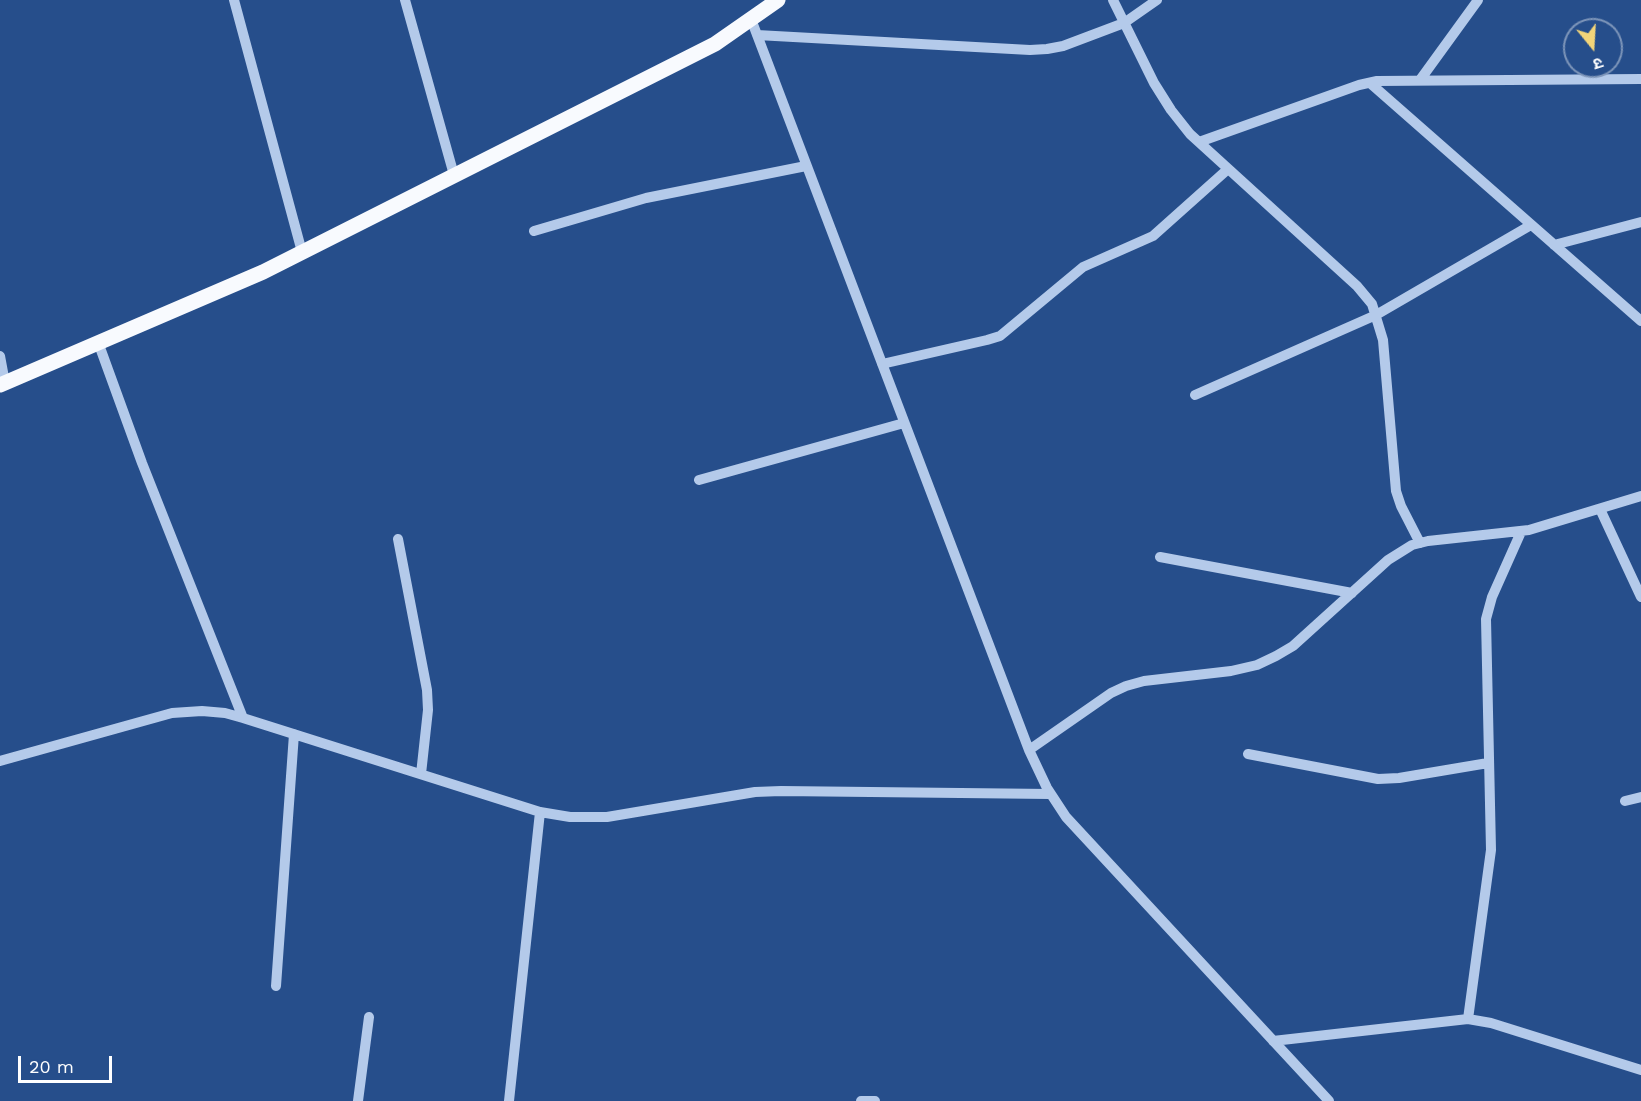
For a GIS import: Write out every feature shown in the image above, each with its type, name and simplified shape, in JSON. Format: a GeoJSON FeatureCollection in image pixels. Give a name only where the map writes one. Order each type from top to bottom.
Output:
{"type":"FeatureCollection","features":[{"type":"Feature","properties":{"kind":"main road"},"geometry":{"type":"LineString","coordinates":[[2,384],[263,272],[715,44],[778,0]]}},
{"type":"Feature","properties":{"kind":"street"},"geometry":{"type":"LineString","coordinates":[[234,0],[302,252]]}},
{"type":"Feature","properties":{"kind":"street"},"geometry":{"type":"LineString","coordinates":[[405,0],[454,175]]}},
{"type":"Feature","properties":{"kind":"street"},"geometry":{"type":"LineString","coordinates":[[1113,0],[1154,83],[1171,110],[1199,142],[1357,286],[1372,304],[1383,340],[1396,491],[1420,543]]}},
{"type":"Feature","properties":{"kind":"street"},"geometry":{"type":"LineString","coordinates":[[757,35],[1030,50],[1063,46],[1124,23],[1157,0]]}},
{"type":"Feature","properties":{"kind":"street"},"geometry":{"type":"LineString","coordinates":[[1420,80],[1478,0]]}},
{"type":"Feature","properties":{"kind":"street"},"geometry":{"type":"LineString","coordinates":[[751,19],[1029,750],[1050,794],[1066,817],[1329,1101]]}},
{"type":"Feature","properties":{"kind":"street"},"geometry":{"type":"LineString","coordinates":[[1199,142],[1370,83],[1420,80],[1641,79]]}},
{"type":"Feature","properties":{"kind":"street"},"geometry":{"type":"LineString","coordinates":[[1370,83],[1641,321]]}},
{"type":"Feature","properties":{"kind":"street"},"geometry":{"type":"LineString","coordinates":[[534,231],[646,198],[806,166]]}},
{"type":"Feature","properties":{"kind":"street"},"geometry":{"type":"LineString","coordinates":[[882,364],[1000,336],[1083,267],[1153,236],[1228,169]]}},
{"type":"Feature","properties":{"kind":"street"},"geometry":{"type":"LineString","coordinates":[[1554,245],[1641,222]]}},
{"type":"Feature","properties":{"kind":"street"},"geometry":{"type":"LineString","coordinates":[[1195,395],[1376,315],[1531,225]]}},
{"type":"Feature","properties":{"kind":"street"},"geometry":{"type":"LineString","coordinates":[[98,342],[142,463],[243,718]]}},
{"type":"Feature","properties":{"kind":"street"},"geometry":{"type":"LineString","coordinates":[[0,356],[2,384]]}},
{"type":"Feature","properties":{"kind":"street"},"geometry":{"type":"LineString","coordinates":[[699,480],[904,423]]}},
{"type":"Feature","properties":{"kind":"street"},"geometry":{"type":"LineString","coordinates":[[1029,750],[1110,693],[1126,686],[1144,681],[1231,671],[1276,656],[1293,646],[1394,556],[1412,545],[1521,532],[1641,496]]}},
{"type":"Feature","properties":{"kind":"street"},"geometry":{"type":"LineString","coordinates":[[1600,509],[1641,597]]}},
{"type":"Feature","properties":{"kind":"street"},"geometry":{"type":"LineString","coordinates":[[1468,1019],[1489,870],[1491,830],[1486,619],[1492,597],[1521,532]]}},
{"type":"Feature","properties":{"kind":"street"},"geometry":{"type":"LineString","coordinates":[[398,539],[427,690],[428,710],[421,774]]}},
{"type":"Feature","properties":{"kind":"street"},"geometry":{"type":"LineString","coordinates":[[1160,557],[1352,593]]}},
{"type":"Feature","properties":{"kind":"street"},"geometry":{"type":"LineString","coordinates":[[0,761],[172,713],[202,711],[225,713],[243,718],[540,812],[570,817],[607,816],[755,792],[1050,794]]}},
{"type":"Feature","properties":{"kind":"street"},"geometry":{"type":"LineString","coordinates":[[276,986],[294,734]]}},
{"type":"Feature","properties":{"kind":"street"},"geometry":{"type":"LineString","coordinates":[[1248,754],[1360,778],[1378,779],[1399,778],[1488,763]]}},
{"type":"Feature","properties":{"kind":"street"},"geometry":{"type":"LineString","coordinates":[[1625,801],[1641,797]]}},
{"type":"Feature","properties":{"kind":"street"},"geometry":{"type":"LineString","coordinates":[[509,1101],[540,812]]}},
{"type":"Feature","properties":{"kind":"street"},"geometry":{"type":"LineString","coordinates":[[358,1101],[369,1017]]}},
{"type":"Feature","properties":{"kind":"street"},"geometry":{"type":"LineString","coordinates":[[1273,1041],[1468,1019],[1491,1023],[1641,1070]]}},
{"type":"Feature","properties":{"kind":"street"},"geometry":{"type":"LineString","coordinates":[[861,1101],[875,1101]]}}]}
